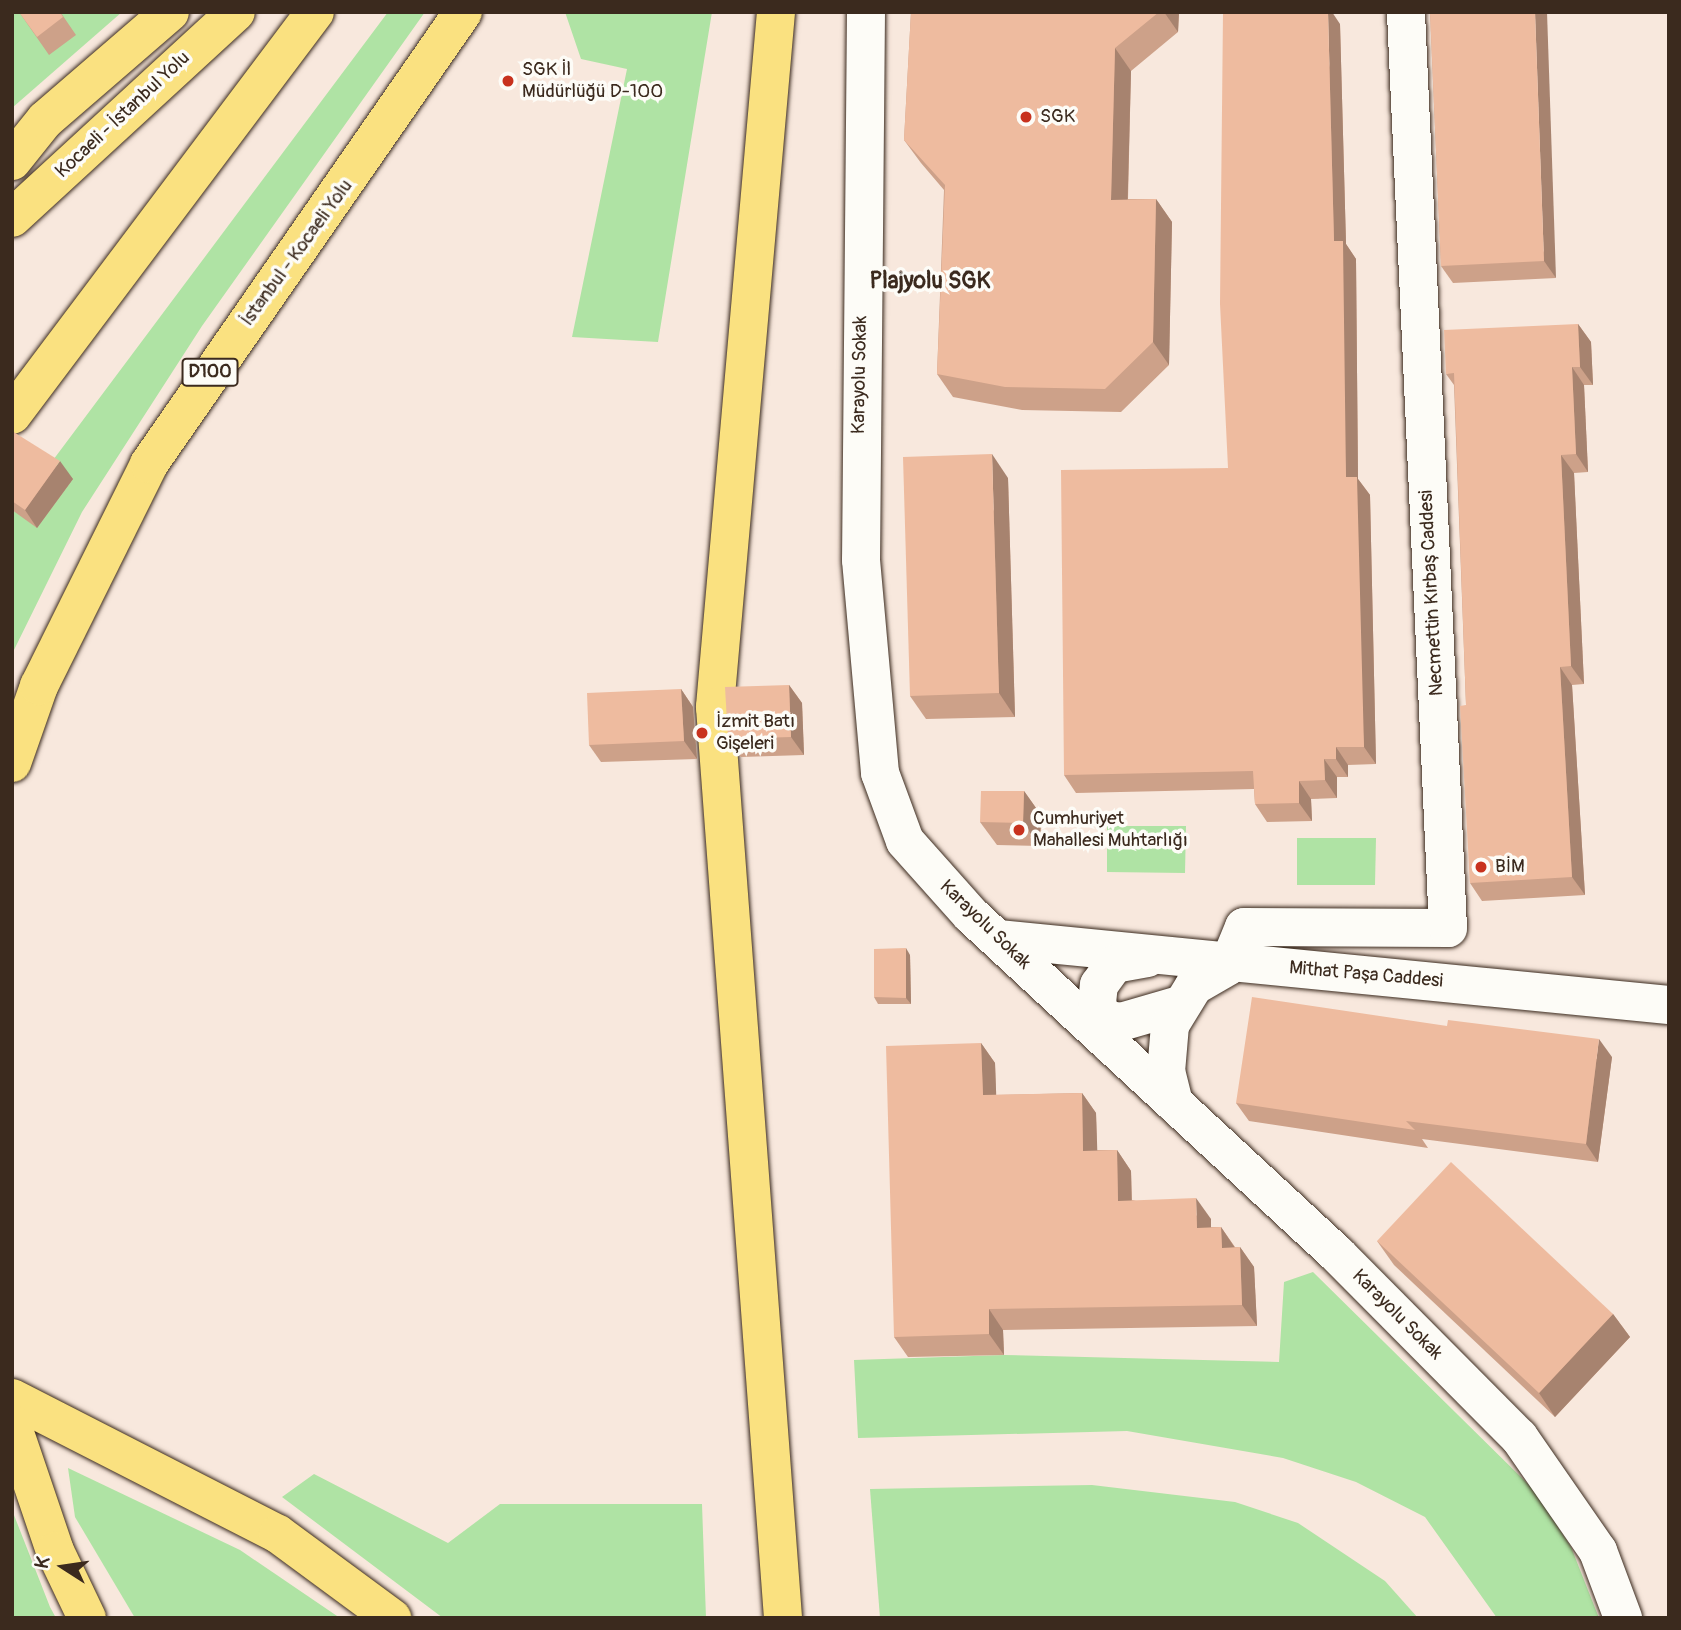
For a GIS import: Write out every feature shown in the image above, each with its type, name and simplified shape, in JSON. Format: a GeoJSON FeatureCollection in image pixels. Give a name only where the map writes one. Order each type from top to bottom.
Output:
{"type":"FeatureCollection","features":[{"type":"Feature","properties":{"kind":"highway"},"geometry":{"type":"LineString","coordinates":[[12,161],[45,120],[170,12]]}},
{"type":"Feature","properties":{"kind":"highway","name":"Kocaeli - İstanbul Yolu"},"geometry":{"type":"LineString","coordinates":[[12,218],[236,12]]}},
{"type":"Feature","properties":{"kind":"highway"},"geometry":{"type":"LineString","coordinates":[[12,415],[315,12]]}},
{"type":"Feature","properties":{"kind":"highway","name":"İstanbul - Kocaeli Yolu"},"geometry":{"type":"LineString","coordinates":[[12,763],[39,685],[149,464],[463,12]]}},
{"type":"Feature","properties":{"kind":"highway"},"geometry":{"type":"LineString","coordinates":[[776,12],[715,718],[783,1618]]}},
{"type":"Feature","properties":{"kind":"highway"},"geometry":{"type":"LineString","coordinates":[[12,1398],[267,1528],[384,1611]]}},
{"type":"Feature","properties":{"kind":"highway"},"geometry":{"type":"LineString","coordinates":[[12,1424],[55,1551],[87,1618]]}},
{"type":"Feature","properties":{"kind":"main road","name":"Karayolu Sokak"},"geometry":{"type":"LineString","coordinates":[[866,12],[859,446],[868,673],[880,773],[905,841],[998,939],[1096,1026],[1519,1437],[1598,1551],[1623,1618]]}},
{"type":"Feature","properties":{"kind":"main road","name":"Necmettin Kırbaş Caddesi"},"geometry":{"type":"LineString","coordinates":[[1228,966],[1244,927],[1448,928],[1406,12]]}},
{"type":"Feature","properties":{"kind":"main road"},"geometry":{"type":"LineString","coordinates":[[998,939],[1156,958]]}},
{"type":"Feature","properties":{"kind":"main road"},"geometry":{"type":"LineString","coordinates":[[1156,958],[1128,959],[1104,974],[1097,1003],[1096,1026],[1139,1020],[1179,1005],[1228,966]]}},
{"type":"Feature","properties":{"kind":"main road","name":"Mithat Paşa Caddesi"},"geometry":{"type":"LineString","coordinates":[[1156,958],[1228,966],[1370,973],[1669,1005]]}},
{"type":"Feature","properties":{"kind":"main road"},"geometry":{"type":"LineString","coordinates":[[1174,1103],[1166,1047],[1179,1005]]}},
{"type":"Feature","properties":{"kind":"green space"},"geometry":{"type":"Polygon","coordinates":[[[12,12],[122,12],[12,108],[12,12]]]}},
{"type":"Feature","properties":{"kind":"green space"},"geometry":{"type":"Polygon","coordinates":[[[388,12],[425,12],[202,326],[82,512],[12,654],[12,515],[388,12]]]}},
{"type":"Feature","properties":{"kind":"green space"},"geometry":{"type":"Polygon","coordinates":[[[565,12],[712,12],[658,342],[572,337],[627,69],[581,59],[565,12]]]}},
{"type":"Feature","properties":{"kind":"green space"},"geometry":{"type":"Polygon","coordinates":[[[1107,826],[1186,826],[1185,873],[1107,872],[1107,826]]]}},
{"type":"Feature","properties":{"kind":"green space"},"geometry":{"type":"Polygon","coordinates":[[[1297,838],[1376,838],[1375,885],[1297,885],[1297,838]]]}},
{"type":"Feature","properties":{"kind":"green space"},"geometry":{"type":"Polygon","coordinates":[[[1313,1272],[1533,1489],[1571,1547],[1599,1618],[1497,1618],[1425,1517],[1356,1482],[1283,1458],[1127,1431],[858,1438],[854,1360],[1004,1355],[1279,1362],[1284,1282],[1313,1272]]]}},
{"type":"Feature","properties":{"kind":"green space"},"geometry":{"type":"Polygon","coordinates":[[[68,1468],[240,1550],[340,1618],[135,1618],[75,1517],[68,1468]]]}},
{"type":"Feature","properties":{"kind":"green space"},"geometry":{"type":"Polygon","coordinates":[[[314,1474],[448,1543],[500,1504],[702,1504],[706,1618],[443,1618],[282,1497],[314,1474]]]}},
{"type":"Feature","properties":{"kind":"green space"},"geometry":{"type":"Polygon","coordinates":[[[1092,1485],[1235,1502],[1298,1523],[1385,1581],[1418,1618],[880,1618],[870,1489],[1092,1485]]]}},
{"type":"Feature","properties":{"kind":"green space"},"geometry":{"type":"Polygon","coordinates":[[[12,1510],[50,1607],[56,1618],[12,1618],[12,1510]]]}},
{"type":"Feature","properties":{"kind":"building"},"geometry":{"type":"Polygon","coordinates":[[[19,12],[60,12],[63,17],[37,37],[19,12]]]}},
{"type":"Feature","properties":{"kind":"building"},"geometry":{"type":"Polygon","coordinates":[[[911,12],[1159,12],[1115,48],[1111,200],[1156,199],[1153,342],[1105,389],[1005,387],[937,374],[945,185],[904,140],[911,12]]]}},
{"type":"Feature","properties":{"kind":"building"},"geometry":{"type":"Polygon","coordinates":[[[1223,12],[1328,12],[1334,241],[1343,241],[1346,477],[1357,477],[1364,747],[1336,747],[1336,759],[1324,759],[1325,780],[1299,781],[1299,803],[1255,804],[1253,771],[1064,775],[1061,470],[1228,468],[1220,304],[1223,12]]]}},
{"type":"Feature","properties":{"kind":"building"},"geometry":{"type":"Polygon","coordinates":[[[1430,12],[1535,12],[1544,261],[1441,266],[1430,12]]]}},
{"type":"Feature","properties":{"kind":"building"},"geometry":{"type":"Polygon","coordinates":[[[1578,324],[1580,367],[1572,367],[1576,454],[1561,455],[1571,666],[1560,667],[1572,877],[1470,883],[1460,706],[1466,705],[1454,373],[1446,374],[1444,330],[1578,324]]]}},
{"type":"Feature","properties":{"kind":"building"},"geometry":{"type":"Polygon","coordinates":[[[12,431],[60,461],[25,510],[12,501],[12,431]]]}},
{"type":"Feature","properties":{"kind":"building"},"geometry":{"type":"Polygon","coordinates":[[[992,454],[999,693],[910,696],[903,457],[992,454]]]}},
{"type":"Feature","properties":{"kind":"building"},"geometry":{"type":"Polygon","coordinates":[[[789,685],[791,737],[728,739],[725,687],[789,685]]]}},
{"type":"Feature","properties":{"kind":"building"},"geometry":{"type":"Polygon","coordinates":[[[681,689],[684,741],[589,745],[587,693],[681,689]]]}},
{"type":"Feature","properties":{"kind":"building"},"geometry":{"type":"Polygon","coordinates":[[[981,791],[1024,791],[1023,823],[980,822],[981,791]]]}},
{"type":"Feature","properties":{"kind":"building"},"geometry":{"type":"Polygon","coordinates":[[[906,948],[906,998],[874,997],[874,949],[906,948]]]}},
{"type":"Feature","properties":{"kind":"building"},"geometry":{"type":"Polygon","coordinates":[[[1252,997],[1447,1026],[1448,1020],[1599,1039],[1586,1144],[1406,1121],[1415,1130],[1236,1103],[1252,997]]]}},
{"type":"Feature","properties":{"kind":"building"},"geometry":{"type":"Polygon","coordinates":[[[981,1043],[983,1095],[1082,1093],[1083,1151],[1117,1150],[1118,1201],[1196,1198],[1197,1228],[1221,1227],[1222,1248],[1240,1247],[1242,1305],[989,1309],[989,1334],[894,1337],[886,1046],[981,1043]]]}},
{"type":"Feature","properties":{"kind":"building"},"geometry":{"type":"Polygon","coordinates":[[[1451,1162],[1613,1314],[1539,1393],[1377,1241],[1451,1162]]]}},
{"type":"Feature","properties":{"kind":"place","name":"SGK İl Müdürlüğü D-100"},"geometry":{"type":"Point","coordinates":[508,81]}},
{"type":"Feature","properties":{"kind":"place","name":"SGK"},"geometry":{"type":"Point","coordinates":[1026,117]}},
{"type":"Feature","properties":{"kind":"place","name":"İzmit Batı Gişeleri"},"geometry":{"type":"Point","coordinates":[702,733]}},
{"type":"Feature","properties":{"kind":"place","name":"Cumhuriyet Mahallesi Muhtarlığı"},"geometry":{"type":"Point","coordinates":[1019,830]}},
{"type":"Feature","properties":{"kind":"place","name":"BİM"},"geometry":{"type":"Point","coordinates":[1481,867]}},
{"type":"Feature","properties":{"kind":"district","name":"Plajyolu SGK"},"geometry":{"type":"Point","coordinates":[930,281]}}]}
